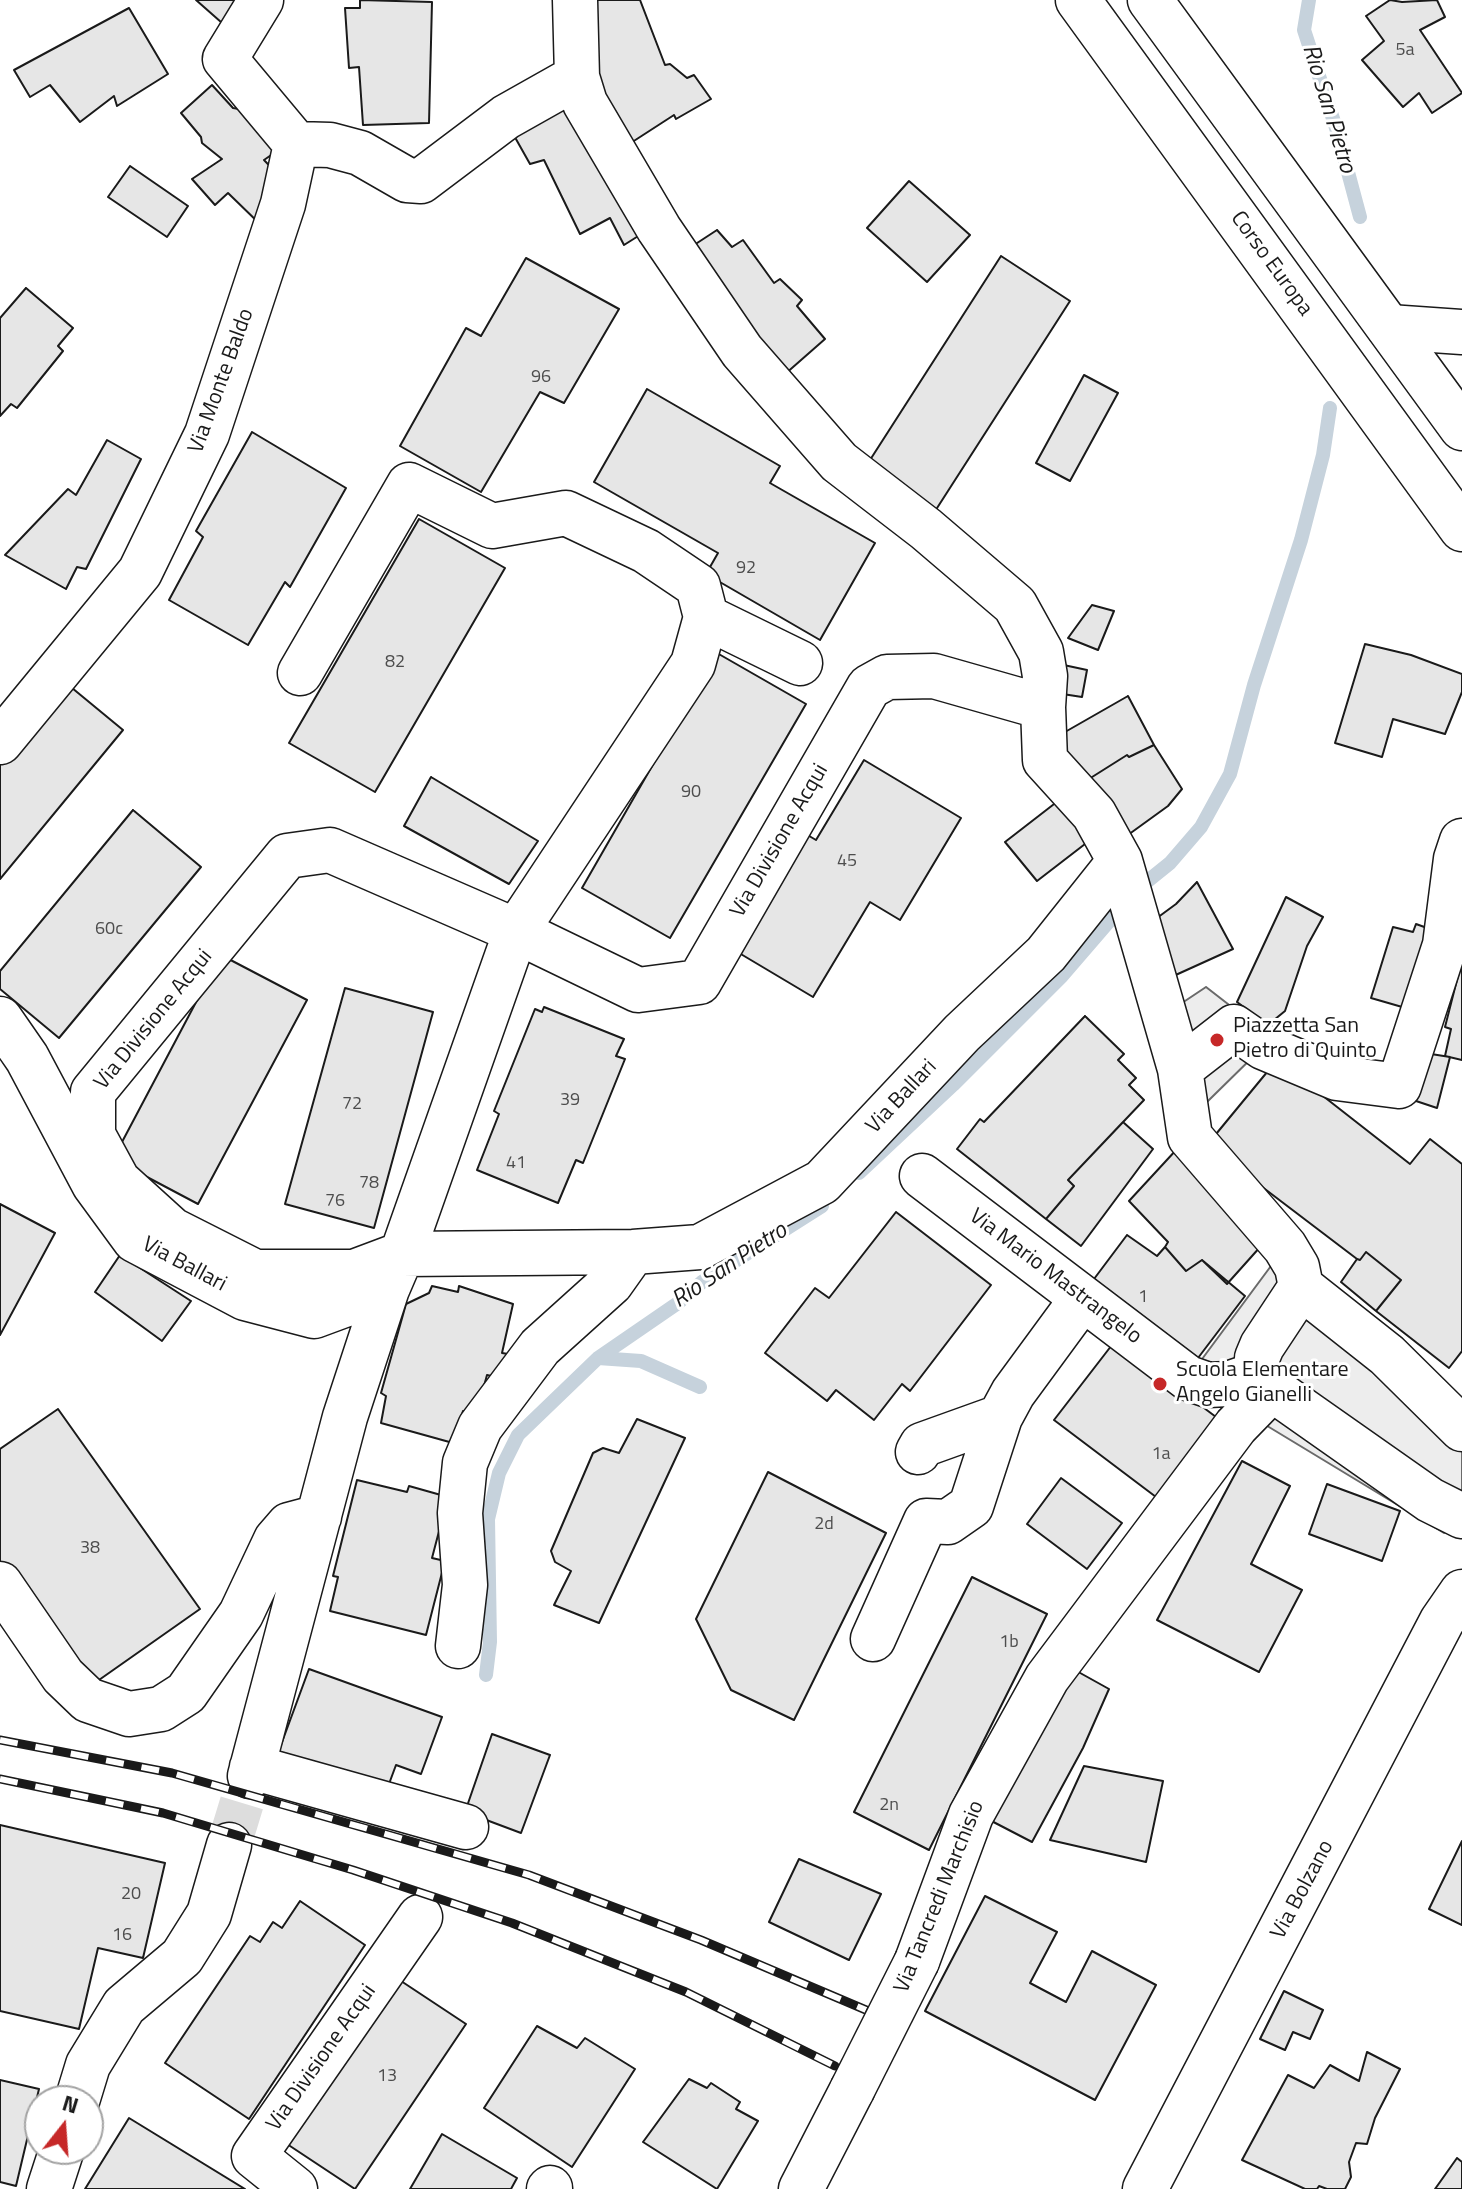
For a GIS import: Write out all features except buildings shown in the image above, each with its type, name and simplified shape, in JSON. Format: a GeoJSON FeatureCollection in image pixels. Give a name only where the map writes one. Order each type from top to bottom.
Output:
{"type":"FeatureCollection","features":[{"type":"Feature","properties":{"kind":"street"},"geometry":{"type":"LineString","coordinates":[[261,0],[225,59],[296,144],[330,145],[360,153],[407,180],[421,181],[506,117],[577,77]]}},
{"type":"Feature","properties":{"kind":"street"},"geometry":{"type":"LineString","coordinates":[[575,0],[577,77],[585,103],[659,229],[742,351],[839,462],[926,529],[1015,605],[1041,652],[1045,676],[1045,760],[1094,814],[1120,861],[1180,1069],[1190,1137],[1285,1247],[1297,1267],[1301,1287],[1387,1355],[1462,1429]]}},
{"type":"Feature","properties":{"kind":"street","name":"Corso Europa"},"geometry":{"type":"LineString","coordinates":[[1078,0],[1462,529]]}},
{"type":"Feature","properties":{"kind":"street"},"geometry":{"type":"LineString","coordinates":[[1150,0],[1462,428]]}},
{"type":"Feature","properties":{"kind":"street","name":"Via Monte Baldo"},"geometry":{"type":"LineString","coordinates":[[0,742],[140,572],[207,434],[283,204],[296,144]]}},
{"type":"Feature","properties":{"kind":"street"},"geometry":{"type":"LineString","coordinates":[[1389,327],[1462,332]]}},
{"type":"Feature","properties":{"kind":"street"},"geometry":{"type":"LineString","coordinates":[[300,673],[409,485],[492,526],[566,513],[646,551],[698,586],[706,617],[693,664],[516,931],[345,1417],[251,1771],[466,1827]]}},
{"type":"Feature","properties":{"kind":"street"},"geometry":{"type":"LineString","coordinates":[[706,617],[800,663]]}},
{"type":"Feature","properties":{"kind":"street","name":"Via Divisione Acqui"},"geometry":{"type":"LineString","coordinates":[[394,1272],[255,1272],[172,1230],[118,1181],[93,1135],[93,1092],[287,856],[330,850],[516,931],[638,990],[699,982],[869,687],[887,677],[934,676],[1043,707]]}},
{"type":"Feature","properties":{"kind":"street"},"geometry":{"type":"LineString","coordinates":[[1180,1069],[1234,1027],[1263,1047],[1337,1078],[1399,1086],[1445,945],[1456,859],[1462,841]]}},
{"type":"Feature","properties":{"kind":"street","name":"Via Ballari"},"geometry":{"type":"LineString","coordinates":[[0,1019],[27,1058],[94,1184],[135,1240],[245,1298],[314,1316],[394,1272],[700,1247],[822,1182],[962,1033],[1046,954],[1120,861]]}},
{"type":"Feature","properties":{"kind":"street","name":"Via Mario Mastrangelo"},"geometry":{"type":"LineString","coordinates":[[922,1176],[1188,1378],[1208,1385],[1264,1382]]}},
{"type":"Feature","properties":{"kind":"street"},"geometry":{"type":"LineString","coordinates":[[458,1646],[465,1585],[460,1513],[465,1463],[480,1427],[540,1347],[611,1283],[633,1252]]}},
{"type":"Feature","properties":{"kind":"street"},"geometry":{"type":"LineString","coordinates":[[1301,1287],[1257,1358],[1264,1382],[1430,1500],[1462,1516]]}},
{"type":"Feature","properties":{"kind":"street"},"geometry":{"type":"LineString","coordinates":[[873,1639],[926,1521],[948,1522],[971,1506],[1000,1417],[1013,1393],[1082,1299]]}},
{"type":"Feature","properties":{"kind":"street","name":"Via Tancredi Marchisio"},"geometry":{"type":"LineString","coordinates":[[801,2189],[917,1961],[971,1815],[1047,1678],[1236,1426],[1264,1382]]}},
{"type":"Feature","properties":{"kind":"street"},"geometry":{"type":"LineString","coordinates":[[918,1452],[922,1445],[1000,1417]]}},
{"type":"Feature","properties":{"kind":"street"},"geometry":{"type":"LineString","coordinates":[[0,1584],[63,1676],[88,1700],[129,1714],[161,1709],[186,1693],[241,1614],[276,1540],[289,1525],[319,1517]]}},
{"type":"Feature","properties":{"kind":"street","name":"Via Bolzano"},"geometry":{"type":"LineString","coordinates":[[1145,2189],[1442,1621],[1462,1592]]}},
{"type":"Feature","properties":{"kind":"street"},"geometry":{"type":"LineString","coordinates":[[82,2085],[88,2065],[124,2006],[182,1957],[209,1914],[229,1845]]}},
{"type":"Feature","properties":{"kind":"street","name":"Via Divisione Acqui"},"geometry":{"type":"LineString","coordinates":[[295,2189],[254,2156],[420,1917]]}},
{"type":"Feature","properties":{"kind":"street"},"geometry":{"type":"LineString","coordinates":[[49,2189],[57,2165]]}},
{"type":"Feature","properties":{"kind":"shaded area","name":"Piazzetta San Pietro di Quinto"},"geometry":{"type":"Polygon","coordinates":[[[1206,987],[1264,1032],[1263,1047],[1208,1101],[1180,1069],[1164,1015],[1206,987]]]}},
{"type":"Feature","properties":{"kind":"shaded area"},"geometry":{"type":"Polygon","coordinates":[[[1285,1247],[1462,1406],[1462,1521],[1444,1533],[1188,1378],[1285,1247]]]}},
{"type":"Feature","properties":{"kind":"waterway","name":"Rio San Pietro"},"geometry":{"type":"LineString","coordinates":[[1309,0],[1304,30],[1337,131],[1360,217]]}},
{"type":"Feature","properties":{"kind":"waterway"},"geometry":{"type":"LineString","coordinates":[[1134,892],[1170,863],[1201,827],[1230,774],[1254,685],[1301,540],[1323,455],[1330,408]]}},
{"type":"Feature","properties":{"kind":"waterway","name":"Rio San Pietro"},"geometry":{"type":"LineString","coordinates":[[859,1173],[1062,976],[1112,918]]}},
{"type":"Feature","properties":{"kind":"waterway","name":"Rio San Pietro"},"geometry":{"type":"LineString","coordinates":[[486,1675],[490,1642],[488,1519],[499,1473],[518,1435],[598,1358],[678,1303],[702,1282],[822,1206]]}},
{"type":"Feature","properties":{"kind":"waterway"},"geometry":{"type":"LineString","coordinates":[[598,1358],[641,1361],[700,1387]]}},
{"type":"Feature","properties":{"kind":"tunnel"},"geometry":{"type":"LineString","coordinates":[[229,1845],[250,1776]]}},
{"type":"Feature","properties":{"kind":"railway"},"geometry":{"type":"LineString","coordinates":[[0,1740],[172,1773],[529,1875],[701,1940],[866,2010]]}},
{"type":"Feature","properties":{"kind":"railway"},"geometry":{"type":"LineString","coordinates":[[0,1779],[163,1813],[353,1870],[512,1923],[686,1992],[835,2066]]}},
{"type":"Feature","properties":{"kind":"place","name":"Piazzetta San Pietro di Quinto"},"geometry":{"type":"Point","coordinates":[1217,1040]}},
{"type":"Feature","properties":{"kind":"place","name":"Scuola Elementare Angelo Gianelli"},"geometry":{"type":"Point","coordinates":[1160,1384]}}]}
